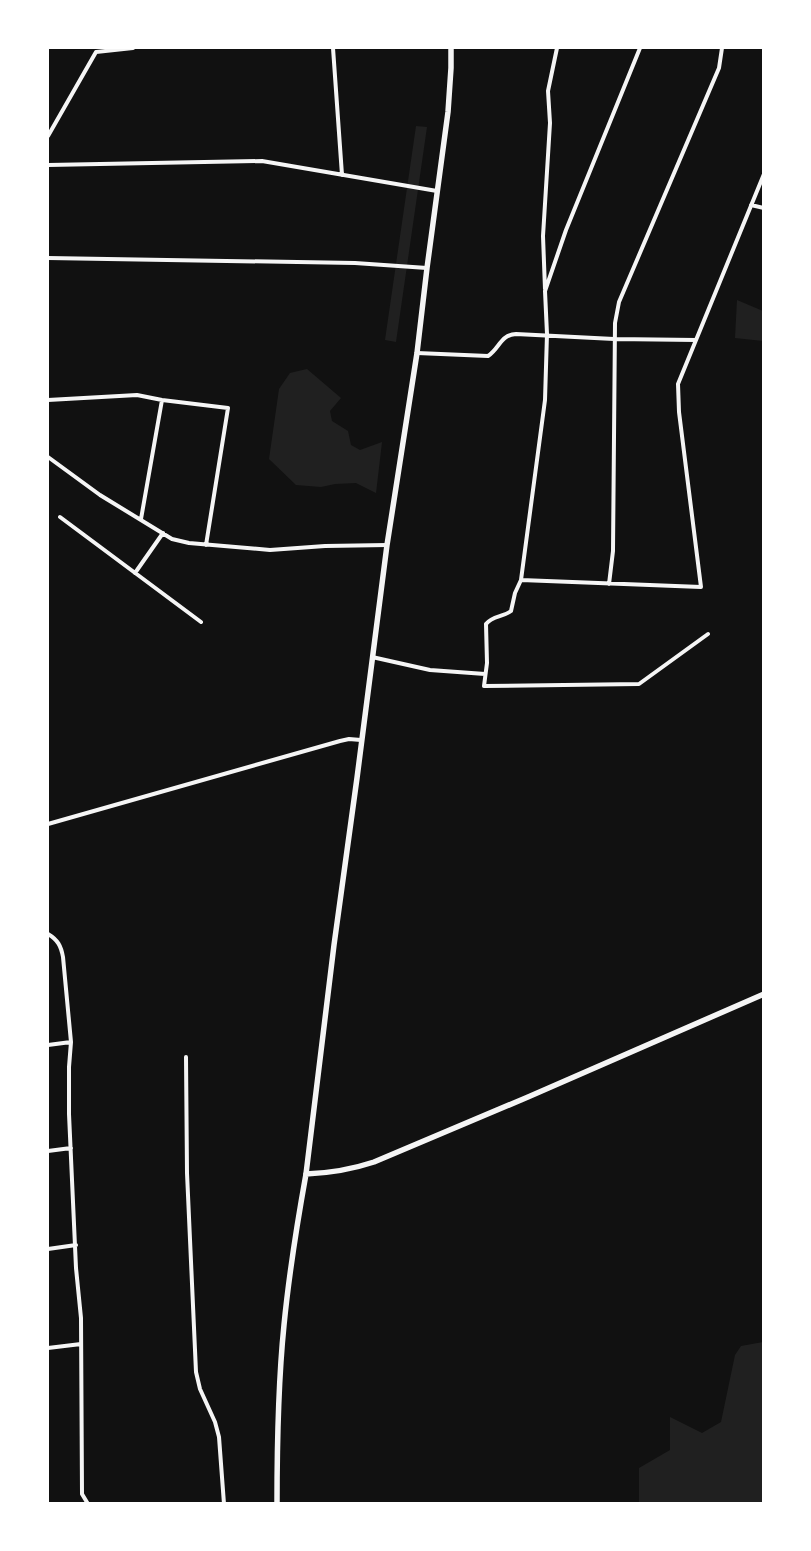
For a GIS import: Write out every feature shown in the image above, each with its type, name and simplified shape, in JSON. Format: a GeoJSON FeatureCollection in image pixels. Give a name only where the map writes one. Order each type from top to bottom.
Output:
{"type":"FeatureCollection","features":[{"type":"Feature","properties":{"kind":"main road"},"geometry":{"type":"LineString","coordinates":[[277,1504],[277,1446],[284,1326],[296,1231],[306,1174],[386,545],[417,353],[448,112],[451,48]]}},
{"type":"Feature","properties":{"kind":"main road"},"geometry":{"type":"LineString","coordinates":[[306,1174],[333,1173],[354,1169],[374,1162],[764,994]]}},
{"type":"Feature","properties":{"kind":"street"},"geometry":{"type":"LineString","coordinates":[[48,136],[96,52],[133,48]]}},
{"type":"Feature","properties":{"kind":"street"},"geometry":{"type":"LineString","coordinates":[[333,48],[342,175]]}},
{"type":"Feature","properties":{"kind":"street"},"geometry":{"type":"LineString","coordinates":[[557,48],[548,91],[550,123],[543,236],[547,334],[545,400],[521,580],[515,593],[511,611],[505,615],[490,619],[486,624],[487,663],[484,686],[639,684],[708,634]]}},
{"type":"Feature","properties":{"kind":"street"},"geometry":{"type":"LineString","coordinates":[[546,291],[566,230],[640,48]]}},
{"type":"Feature","properties":{"kind":"street"},"geometry":{"type":"LineString","coordinates":[[609,584],[613,550],[614,338],[619,302],[719,68],[722,48]]}},
{"type":"Feature","properties":{"kind":"street"},"geometry":{"type":"LineString","coordinates":[[48,165],[262,162],[437,191]]}},
{"type":"Feature","properties":{"kind":"street"},"geometry":{"type":"LineString","coordinates":[[521,580],[701,587],[679,412],[678,384],[764,174]]}},
{"type":"Feature","properties":{"kind":"street"},"geometry":{"type":"LineString","coordinates":[[751,205],[764,208]]}},
{"type":"Feature","properties":{"kind":"street"},"geometry":{"type":"LineString","coordinates":[[48,258],[354,263],[427,268]]}},
{"type":"Feature","properties":{"kind":"street"},"geometry":{"type":"LineString","coordinates":[[417,353],[488,356],[504,337],[509,334],[696,340]]}},
{"type":"Feature","properties":{"kind":"street"},"geometry":{"type":"LineString","coordinates":[[48,400],[137,395],[228,408],[206,545]]}},
{"type":"Feature","properties":{"kind":"street"},"geometry":{"type":"LineString","coordinates":[[140,519],[162,400]]}},
{"type":"Feature","properties":{"kind":"street"},"geometry":{"type":"LineString","coordinates":[[48,457],[100,495],[172,539],[206,545],[270,550],[325,546],[386,545]]}},
{"type":"Feature","properties":{"kind":"street"},"geometry":{"type":"LineString","coordinates":[[60,517],[201,622]]}},
{"type":"Feature","properties":{"kind":"street"},"geometry":{"type":"LineString","coordinates":[[135,573],[163,533]]}},
{"type":"Feature","properties":{"kind":"street"},"geometry":{"type":"LineString","coordinates":[[372,657],[430,670],[485,674]]}},
{"type":"Feature","properties":{"kind":"street"},"geometry":{"type":"LineString","coordinates":[[48,824],[333,743],[361,740]]}},
{"type":"Feature","properties":{"kind":"street"},"geometry":{"type":"LineString","coordinates":[[48,934],[58,941],[61,947],[71,1042],[69,1067],[71,1148],[81,1344],[82,1494],[88,1504]]}},
{"type":"Feature","properties":{"kind":"street"},"geometry":{"type":"LineString","coordinates":[[48,1045],[71,1042]]}},
{"type":"Feature","properties":{"kind":"street"},"geometry":{"type":"LineString","coordinates":[[186,1057],[187,1174],[196,1372],[200,1390],[215,1422],[219,1437],[224,1504]]}},
{"type":"Feature","properties":{"kind":"street"},"geometry":{"type":"LineString","coordinates":[[48,1151],[71,1148]]}},
{"type":"Feature","properties":{"kind":"street"},"geometry":{"type":"LineString","coordinates":[[48,1249],[76,1245]]}},
{"type":"Feature","properties":{"kind":"street"},"geometry":{"type":"LineString","coordinates":[[48,1348],[81,1344]]}},
{"type":"Feature","properties":{"kind":"shaded area"},"geometry":{"type":"Polygon","coordinates":[[[416,126],[427,127],[396,342],[385,340],[416,126]]]}},
{"type":"Feature","properties":{"kind":"shaded area"},"geometry":{"type":"Polygon","coordinates":[[[737,300],[763,311],[763,341],[735,338],[737,300]]]}},
{"type":"Feature","properties":{"kind":"shaded area"},"geometry":{"type":"Polygon","coordinates":[[[307,369],[341,398],[330,411],[332,421],[348,431],[351,445],[360,450],[382,442],[376,493],[356,483],[321,487],[296,485],[269,459],[279,389],[290,373],[307,369]]]}},
{"type":"Feature","properties":{"kind":"shaded area"},"geometry":{"type":"Polygon","coordinates":[[[763,1342],[763,1503],[639,1503],[639,1468],[670,1450],[670,1417],[702,1433],[721,1422],[735,1355],[741,1346],[763,1342]]]}}]}
